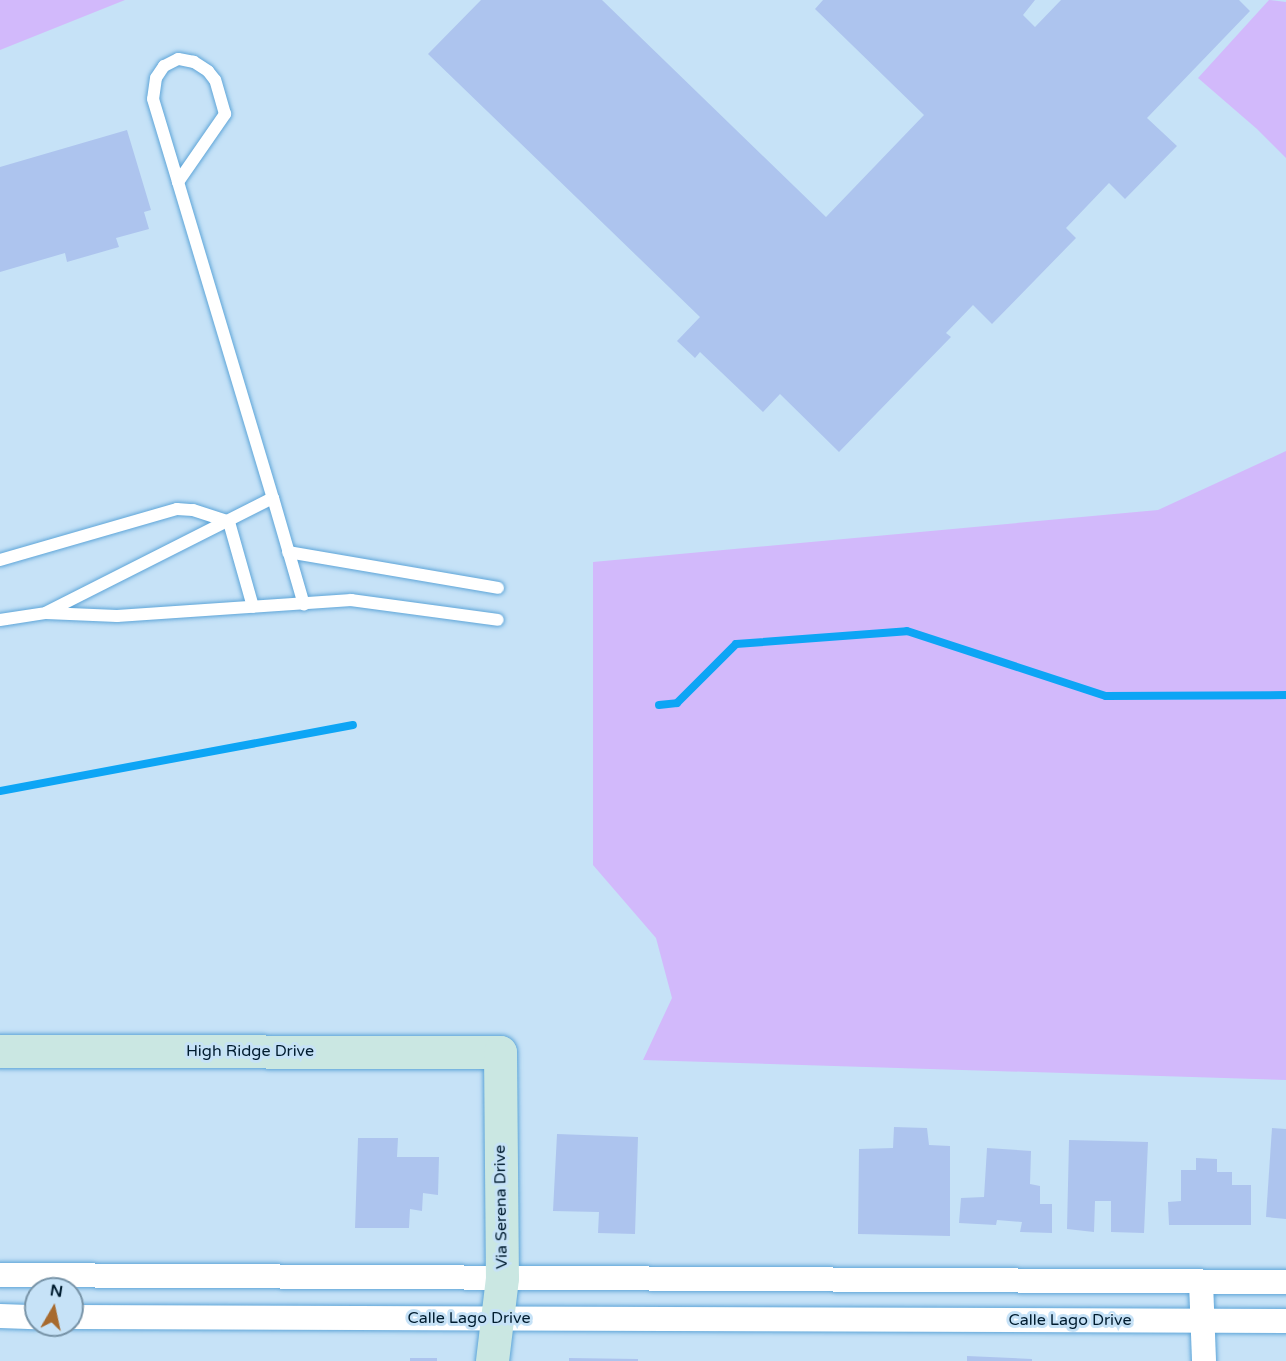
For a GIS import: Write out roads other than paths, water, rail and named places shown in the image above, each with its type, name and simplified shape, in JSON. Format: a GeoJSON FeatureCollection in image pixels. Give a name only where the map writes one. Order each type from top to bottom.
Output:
{"type":"FeatureCollection","features":[{"type":"Feature","properties":{"kind":"street","name":"High Ridge Drive"},"geometry":{"type":"LineString","coordinates":[[0,1050],[500,1052]]}},
{"type":"Feature","properties":{"kind":"street","name":"Via Serena Drive"},"geometry":{"type":"LineString","coordinates":[[492,1361],[502,1278],[500,1052]]}},
{"type":"Feature","properties":{"kind":"street"},"geometry":{"type":"LineString","coordinates":[[0,1275],[855,1282],[1286,1282]]}},
{"type":"Feature","properties":{"kind":"street","name":"Calle Lago Drive"},"geometry":{"type":"LineString","coordinates":[[84,1286],[86,1276]]}},
{"type":"Feature","properties":{"kind":"street"},"geometry":{"type":"LineString","coordinates":[[853,1320],[855,1282]]}},
{"type":"Feature","properties":{"kind":"street"},"geometry":{"type":"LineString","coordinates":[[1201,1282],[1204,1361]]}},
{"type":"Feature","properties":{"kind":"street"},"geometry":{"type":"LineString","coordinates":[[0,1317],[24,1317]]}},
{"type":"Feature","properties":{"kind":"street","name":"Calle Lago Drive"},"geometry":{"type":"LineString","coordinates":[[84,1317],[1286,1321]]}},
{"type":"Feature","properties":{"kind":"lane"},"geometry":{"type":"LineString","coordinates":[[178,182],[225,114],[215,80],[208,71],[194,62],[178,59],[164,66],[156,78],[153,99],[304,605]]}},
{"type":"Feature","properties":{"kind":"lane"},"geometry":{"type":"LineString","coordinates":[[46,613],[273,498]]}},
{"type":"Feature","properties":{"kind":"lane"},"geometry":{"type":"LineString","coordinates":[[0,560],[177,509],[193,510],[229,522]]}},
{"type":"Feature","properties":{"kind":"lane"},"geometry":{"type":"LineString","coordinates":[[229,522],[253,607]]}},
{"type":"Feature","properties":{"kind":"lane"},"geometry":{"type":"LineString","coordinates":[[288,552],[498,588]]}},
{"type":"Feature","properties":{"kind":"lane"},"geometry":{"type":"LineString","coordinates":[[0,620],[46,613],[117,616],[351,600],[498,620]]}},
{"type":"Feature","properties":{"kind":"waterway"},"geometry":{"type":"LineString","coordinates":[[659,705],[677,703],[736,644],[907,631],[1106,696],[1286,695]]}},
{"type":"Feature","properties":{"kind":"waterway"},"geometry":{"type":"LineString","coordinates":[[0,791],[353,725]]}}]}
